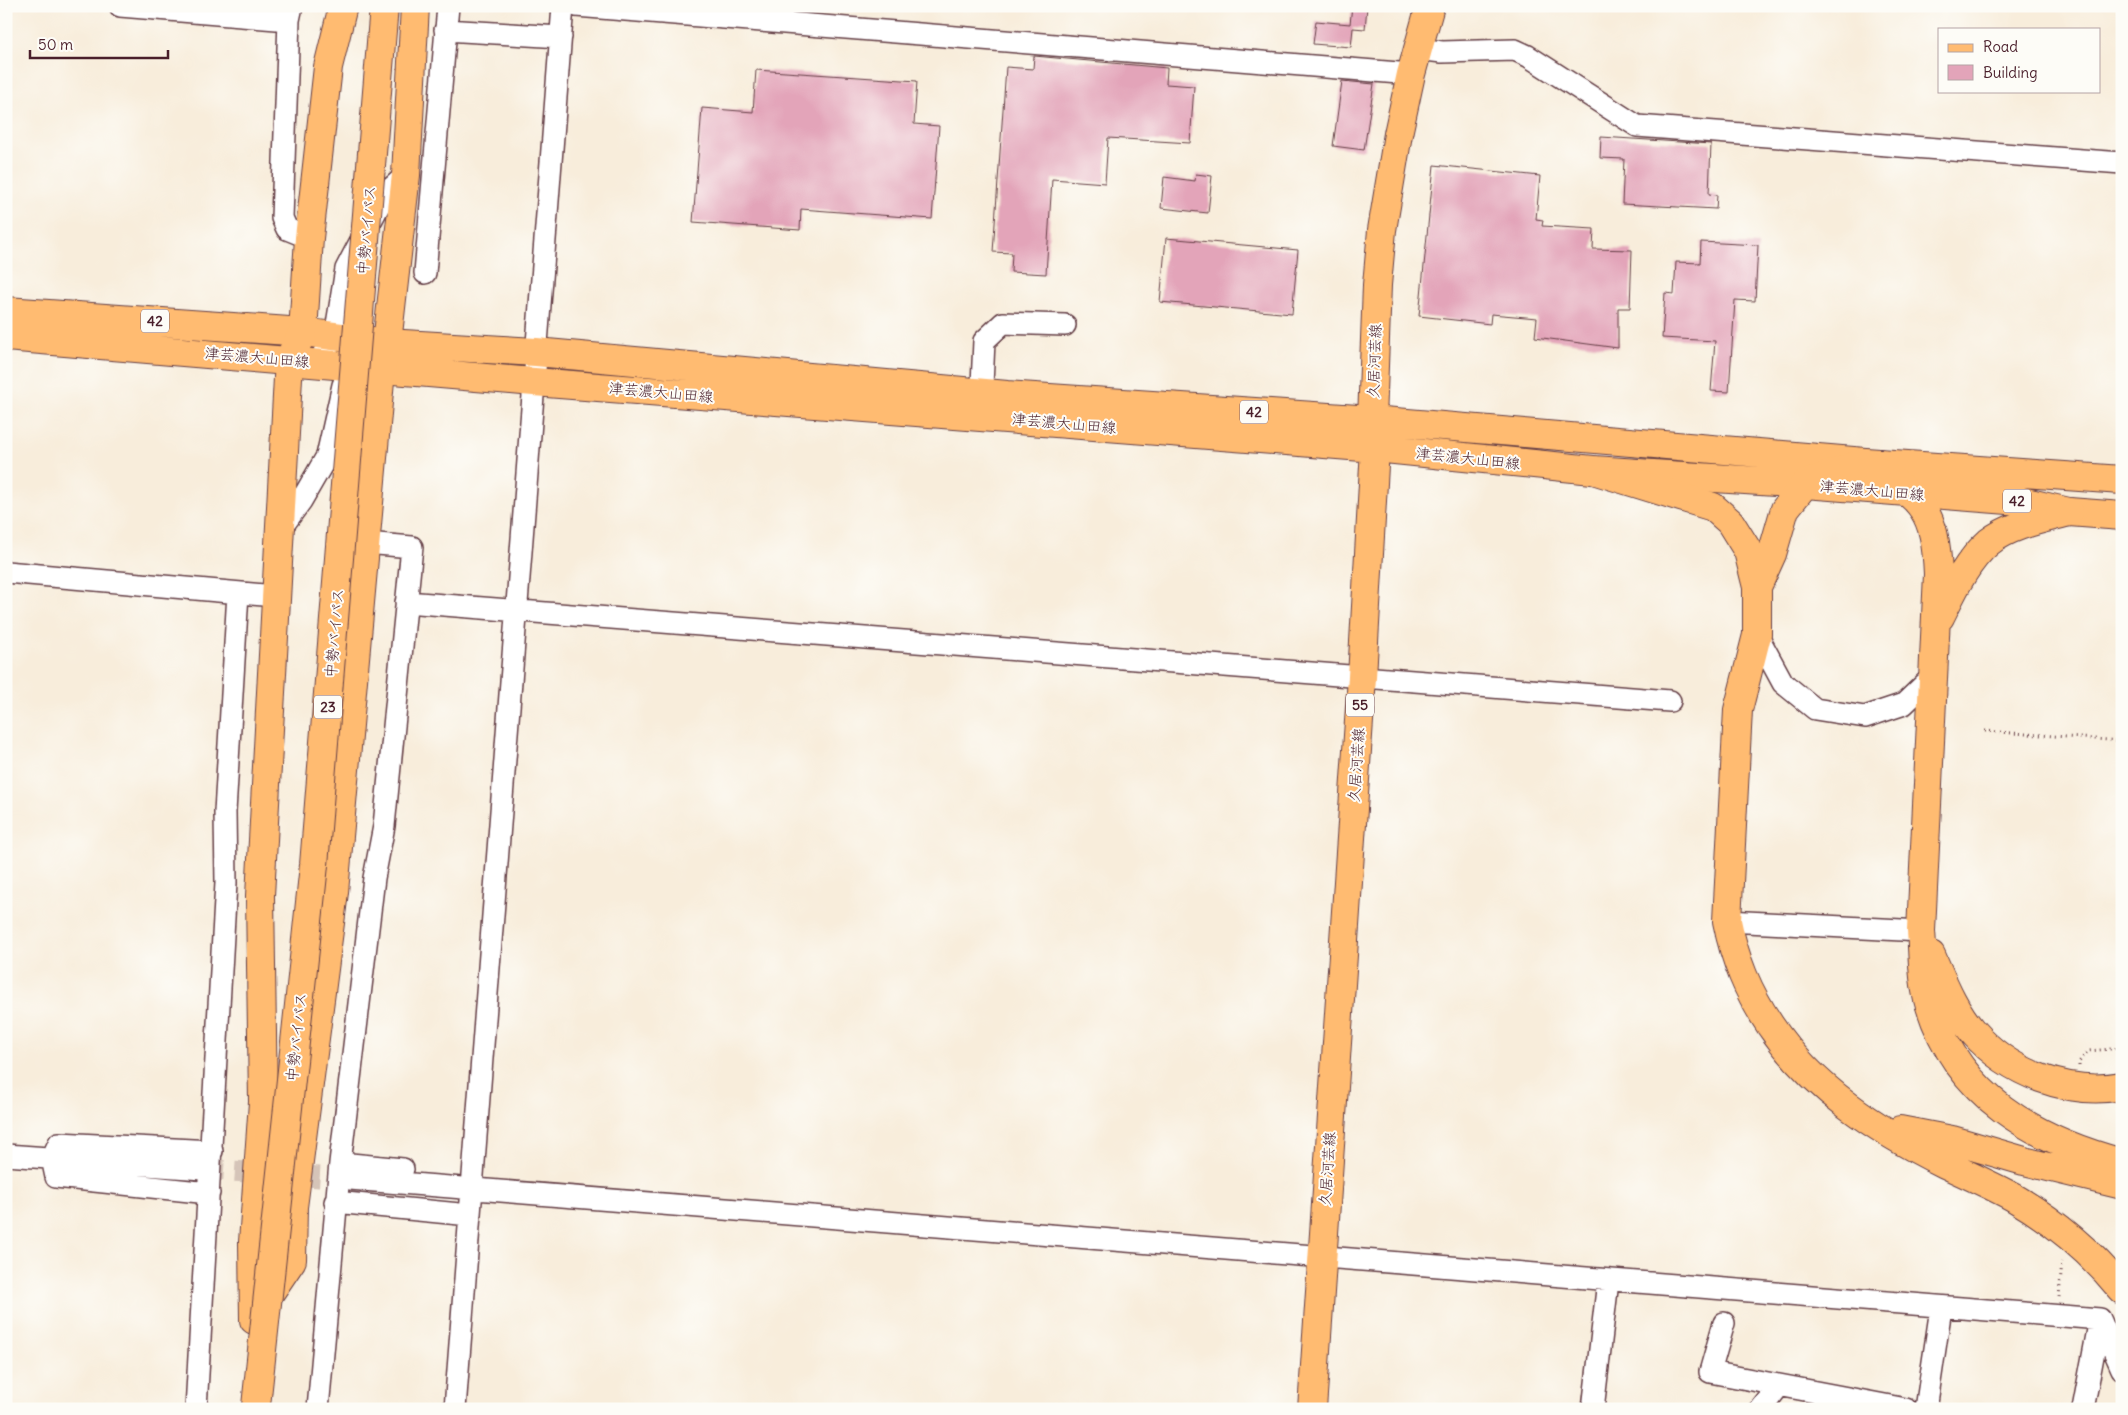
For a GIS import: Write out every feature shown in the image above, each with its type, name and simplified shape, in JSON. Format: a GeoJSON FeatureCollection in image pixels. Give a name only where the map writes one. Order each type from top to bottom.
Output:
{"type":"FeatureCollection","features":[{"type":"Feature","properties":{"kind":"main road"},"geometry":{"type":"LineString","coordinates":[[256,1407],[253,1242],[263,1102],[260,896],[288,359],[303,332],[309,238],[328,67],[343,6]]}},
{"type":"Feature","properties":{"kind":"main road","name":"中勢バイパス"},"geometry":{"type":"LineString","coordinates":[[256,1407],[314,865],[384,6]]}},
{"type":"Feature","properties":{"kind":"main road"},"geometry":{"type":"LineString","coordinates":[[256,1407],[263,1303],[292,1260],[294,1207],[334,892],[382,369],[378,342],[406,175],[415,6]]}},
{"type":"Feature","properties":{"kind":"main road","name":"久居河芸線"},"geometry":{"type":"LineString","coordinates":[[1312,1409],[1362,677],[1375,448],[1372,420],[1377,285],[1389,178],[1414,62],[1430,6]]}},
{"type":"Feature","properties":{"kind":"main road","name":"津芸濃大山田線"},"geometry":{"type":"LineString","coordinates":[[6,311],[303,332],[378,342],[536,352],[981,405],[1375,448],[1593,470],[1805,484],[2021,502],[2069,512],[2122,516]]}},
{"type":"Feature","properties":{"kind":"main road","name":"津芸濃大山田線"},"geometry":{"type":"LineString","coordinates":[[6,336],[288,359],[534,382],[981,405],[1372,420],[1865,462],[2122,480]]}},
{"type":"Feature","properties":{"kind":"main road"},"geometry":{"type":"LineString","coordinates":[[1756,588],[1772,554],[1785,509],[1805,484],[1865,462],[1912,494],[1928,516],[1937,544],[1937,623],[1932,677],[1921,931],[1924,978],[1929,1001],[1952,1056],[1966,1074],[1994,1103],[2028,1127],[2070,1147],[2122,1163]]}},
{"type":"Feature","properties":{"kind":"main road"},"geometry":{"type":"LineString","coordinates":[[1593,470],[1713,507],[1730,522],[1748,550],[1756,588],[1757,635],[1738,710],[1728,921],[1732,948],[1741,975],[1754,1000],[1788,1051],[1836,1098],[1880,1127],[1943,1163],[2014,1198],[2059,1228],[2098,1263],[2122,1290]]}},
{"type":"Feature","properties":{"kind":"main road"},"geometry":{"type":"LineString","coordinates":[[1937,623],[1961,577],[1974,557],[1990,541],[2014,528],[2069,512]]}},
{"type":"Feature","properties":{"kind":"main road"},"geometry":{"type":"LineString","coordinates":[[1921,931],[1945,988],[1959,1012],[1973,1032],[1995,1053],[2032,1075],[2066,1086],[2092,1088],[2122,1086]]}},
{"type":"Feature","properties":{"kind":"main road"},"geometry":{"type":"LineString","coordinates":[[1880,1127],[1952,1140],[2024,1161],[2122,1185]]}},
{"type":"Feature","properties":{"kind":"street"},"geometry":{"type":"LineString","coordinates":[[120,6],[291,13],[282,218],[286,229],[309,238]]}},
{"type":"Feature","properties":{"kind":"street"},"geometry":{"type":"LineString","coordinates":[[425,273],[448,6]]}},
{"type":"Feature","properties":{"kind":"street"},"geometry":{"type":"LineString","coordinates":[[455,1409],[563,6]]}},
{"type":"Feature","properties":{"kind":"street"},"geometry":{"type":"LineString","coordinates":[[576,6],[1414,62],[1442,52],[1515,50],[1528,56],[1637,126],[2122,163]]}},
{"type":"Feature","properties":{"kind":"street"},"geometry":{"type":"LineString","coordinates":[[446,30],[561,37]]}},
{"type":"Feature","properties":{"kind":"street"},"geometry":{"type":"LineString","coordinates":[[317,363],[335,337],[346,270],[385,194],[406,175]]}},
{"type":"Feature","properties":{"kind":"street"},"geometry":{"type":"LineString","coordinates":[[981,405],[984,341],[1003,323],[1065,325]]}},
{"type":"Feature","properties":{"kind":"street"},"geometry":{"type":"LineString","coordinates":[[279,531],[301,501],[327,456],[347,366],[378,342]]}},
{"type":"Feature","properties":{"kind":"street"},"geometry":{"type":"LineString","coordinates":[[318,1409],[335,1202],[345,1171],[374,878],[384,826],[412,547],[366,543]]}},
{"type":"Feature","properties":{"kind":"street"},"geometry":{"type":"LineString","coordinates":[[6,572],[275,596]]}},
{"type":"Feature","properties":{"kind":"street"},"geometry":{"type":"LineString","coordinates":[[196,1409],[209,1193],[207,1160],[226,883],[225,812],[238,593]]}},
{"type":"Feature","properties":{"kind":"street"},"geometry":{"type":"LineString","coordinates":[[406,602],[1670,701]]}},
{"type":"Feature","properties":{"kind":"street"},"geometry":{"type":"LineString","coordinates":[[1757,635],[1783,683],[1815,709],[1865,717],[1904,704],[1932,677]]}},
{"type":"Feature","properties":{"kind":"street"},"geometry":{"type":"LineString","coordinates":[[1728,921],[1921,931]]}},
{"type":"Feature","properties":{"kind":"street"},"geometry":{"type":"LineString","coordinates":[[6,1154],[52,1158],[207,1160]]}},
{"type":"Feature","properties":{"kind":"street"},"geometry":{"type":"LineString","coordinates":[[52,1158],[56,1177],[209,1193]]}},
{"type":"Feature","properties":{"kind":"street"},"geometry":{"type":"LineString","coordinates":[[345,1171],[1321,1258],[2100,1320]]}},
{"type":"Feature","properties":{"kind":"street"},"geometry":{"type":"LineString","coordinates":[[335,1202],[470,1215]]}},
{"type":"Feature","properties":{"kind":"street"},"geometry":{"type":"LineString","coordinates":[[1593,1409],[1608,1281]]}},
{"type":"Feature","properties":{"kind":"street"},"geometry":{"type":"LineString","coordinates":[[1926,1409],[1941,1308]]}},
{"type":"Feature","properties":{"kind":"street"},"geometry":{"type":"LineString","coordinates":[[2100,1320],[2122,1369]]}},
{"type":"Feature","properties":{"kind":"street"},"geometry":{"type":"LineString","coordinates":[[2083,1409],[2100,1320]]}},
{"type":"Feature","properties":{"kind":"street"},"geometry":{"type":"LineString","coordinates":[[1724,1323],[1710,1372],[1906,1409]]}},
{"type":"Feature","properties":{"kind":"street"},"geometry":{"type":"LineString","coordinates":[[1761,1409],[1779,1386]]}},
{"type":"Feature","properties":{"kind":"path"},"geometry":{"type":"LineString","coordinates":[[1985,731],[2122,741]]}},
{"type":"Feature","properties":{"kind":"path"},"geometry":{"type":"LineString","coordinates":[[2079,1062],[2088,1051],[2122,1048]]}},
{"type":"Feature","properties":{"kind":"path"},"geometry":{"type":"LineString","coordinates":[[2058,1316],[2062,1262]]}},
{"type":"Feature","properties":{"kind":"building"},"geometry":{"type":"Polygon","coordinates":[[[1352,6],[1367,6],[1365,29],[1353,28],[1351,47],[1313,44],[1316,21],[1350,24],[1352,6]]]}},
{"type":"Feature","properties":{"kind":"building"},"geometry":{"type":"Polygon","coordinates":[[[1034,56],[1167,68],[1166,84],[1194,86],[1190,143],[1108,138],[1105,183],[1052,179],[1046,274],[1011,272],[1012,253],[993,252],[1006,67],[1033,69],[1034,56]]]}},
{"type":"Feature","properties":{"kind":"building"},"geometry":{"type":"Polygon","coordinates":[[[756,70],[917,81],[914,124],[939,126],[932,219],[801,209],[800,230],[693,222],[702,108],[753,112],[756,70]]]}},
{"type":"Feature","properties":{"kind":"building"},"geometry":{"type":"Polygon","coordinates":[[[1342,81],[1374,84],[1364,150],[1333,146],[1342,81]]]}},
{"type":"Feature","properties":{"kind":"building"},"geometry":{"type":"Polygon","coordinates":[[[1601,137],[1711,144],[1709,194],[1717,195],[1716,209],[1622,204],[1624,159],[1600,158],[1601,137]]]}},
{"type":"Feature","properties":{"kind":"building"},"geometry":{"type":"Polygon","coordinates":[[[1434,165],[1540,176],[1536,219],[1543,220],[1542,226],[1594,229],[1593,249],[1632,250],[1630,308],[1618,308],[1618,348],[1535,337],[1537,318],[1491,314],[1490,324],[1419,316],[1434,165]]]}},
{"type":"Feature","properties":{"kind":"building"},"geometry":{"type":"Polygon","coordinates":[[[1196,174],[1212,176],[1208,213],[1161,208],[1164,177],[1195,181],[1196,174]]]}},
{"type":"Feature","properties":{"kind":"building"},"geometry":{"type":"Polygon","coordinates":[[[1166,238],[1298,250],[1292,314],[1160,302],[1166,238]]]}},
{"type":"Feature","properties":{"kind":"building"},"geometry":{"type":"Polygon","coordinates":[[[1701,242],[1758,245],[1755,301],[1735,300],[1729,392],[1711,391],[1715,341],[1662,338],[1665,293],[1674,294],[1676,262],[1700,263],[1701,242]]]}},
{"type":"Feature","properties":{"kind":"tunnel"},"geometry":{"type":"LineString","coordinates":[[203,1169],[350,1179]]}}]}
